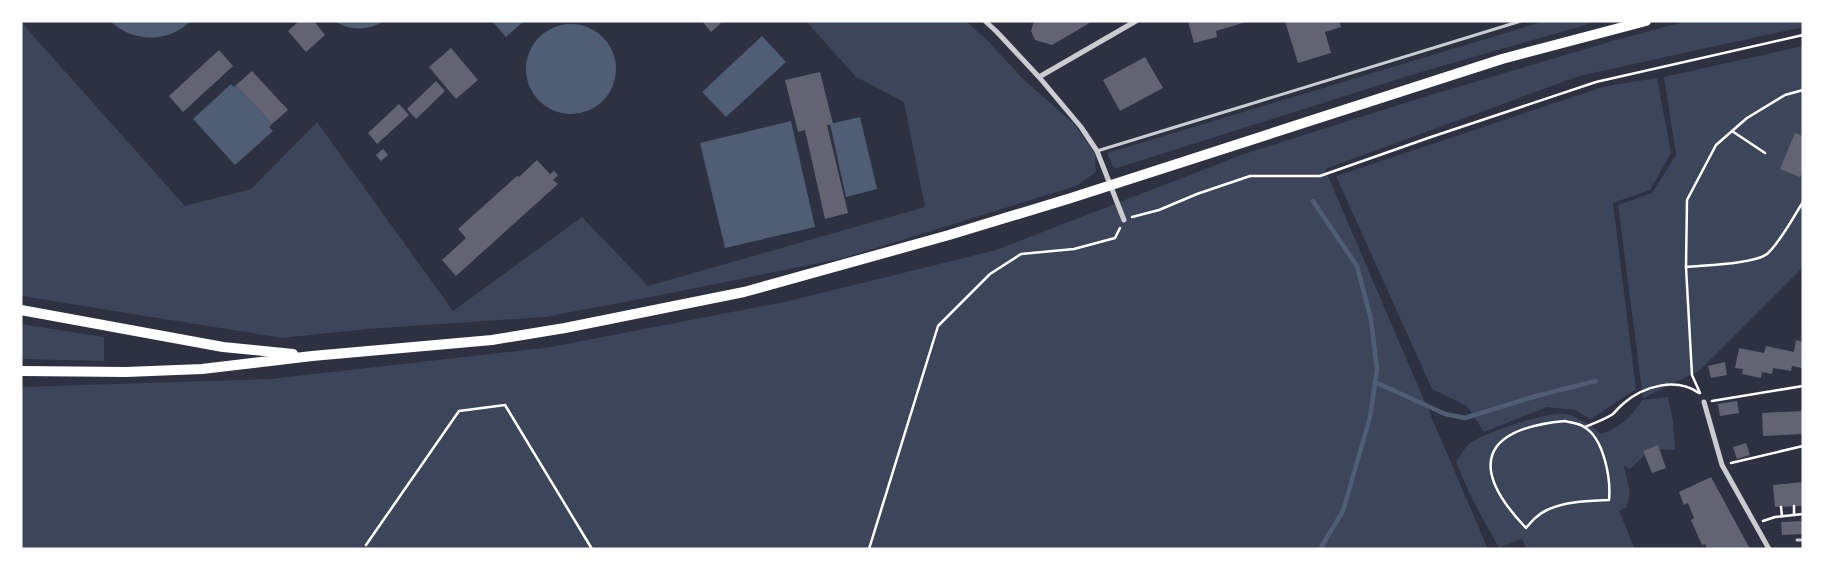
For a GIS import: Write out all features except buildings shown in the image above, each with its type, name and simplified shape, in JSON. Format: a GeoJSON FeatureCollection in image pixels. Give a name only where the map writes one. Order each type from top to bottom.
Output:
{"type":"FeatureCollection","features":[{"type":"Feature","properties":{"kind":"main road"},"geometry":{"type":"LineString","coordinates":[[21,371],[126,372],[202,369],[312,356],[492,340],[565,328],[744,292],[949,235],[1072,198],[1502,59],[1646,21]]}},
{"type":"Feature","properties":{"kind":"main road"},"geometry":{"type":"LineString","coordinates":[[21,310],[223,347],[312,356]]}},
{"type":"Feature","properties":{"kind":"street"},"geometry":{"type":"LineString","coordinates":[[985,21],[1039,77],[1081,127],[1097,150],[1124,220]]}},
{"type":"Feature","properties":{"kind":"street"},"geometry":{"type":"LineString","coordinates":[[1039,77],[1136,21]]}},
{"type":"Feature","properties":{"kind":"street"},"geometry":{"type":"LineString","coordinates":[[1704,402],[1722,465],[1769,549]]}},
{"type":"Feature","properties":{"kind":"lane"},"geometry":{"type":"LineString","coordinates":[[1097,150],[1521,21]]}},
{"type":"Feature","properties":{"kind":"lane"},"geometry":{"type":"LineString","coordinates":[[1797,540],[1803,540]]}},
{"type":"Feature","properties":{"kind":"path"},"geometry":{"type":"LineString","coordinates":[[869,549],[938,326],[990,274],[1021,254],[1074,249],[1115,238],[1124,220],[1159,210],[1197,194],[1250,176],[1320,176],[1596,82],[1803,35]]}},
{"type":"Feature","properties":{"kind":"path"},"geometry":{"type":"LineString","coordinates":[[1584,427],[1596,440],[1604,459],[1610,489],[1609,500],[1580,502],[1547,510],[1537,516],[1526,528],[1510,510],[1497,491],[1491,477],[1490,459],[1499,443],[1512,433],[1544,423],[1565,421],[1584,427],[1601,421],[1614,413],[1625,402],[1645,390],[1660,384],[1692,388],[1700,394],[1692,376],[1686,267],[1687,200],[1716,145],[1747,118],[1785,95],[1803,90]]}},
{"type":"Feature","properties":{"kind":"path"},"geometry":{"type":"LineString","coordinates":[[1732,131],[1765,153]]}},
{"type":"Feature","properties":{"kind":"path"},"geometry":{"type":"LineString","coordinates":[[1686,267],[1750,260],[1767,254],[1803,202]]}},
{"type":"Feature","properties":{"kind":"path"},"geometry":{"type":"LineString","coordinates":[[1704,402],[1803,386]]}},
{"type":"Feature","properties":{"kind":"path"},"geometry":{"type":"LineString","coordinates":[[366,545],[459,411],[505,406],[592,549]]}},
{"type":"Feature","properties":{"kind":"path"},"geometry":{"type":"LineString","coordinates":[[1722,465],[1803,446]]}},
{"type":"Feature","properties":{"kind":"path"},"geometry":{"type":"LineString","coordinates":[[1794,506],[1794,514]]}},
{"type":"Feature","properties":{"kind":"path"},"geometry":{"type":"LineString","coordinates":[[1781,507],[1782,516]]}},
{"type":"Feature","properties":{"kind":"path"},"geometry":{"type":"LineString","coordinates":[[1755,524],[1782,516],[1803,514]]}},
{"type":"Feature","properties":{"kind":"shaded area"},"geometry":{"type":"Polygon","coordinates":[[[110,21],[191,21],[172,33],[150,38],[129,33],[110,21]]]}},
{"type":"Feature","properties":{"kind":"shaded area"},"geometry":{"type":"Polygon","coordinates":[[[334,21],[384,21],[372,27],[359,29],[346,27],[334,21]]]}},
{"type":"Feature","properties":{"kind":"shaded area"},"geometry":{"type":"Polygon","coordinates":[[[492,21],[524,21],[506,37],[492,21]]]}},
{"type":"Feature","properties":{"kind":"shaded area"},"geometry":{"type":"Polygon","coordinates":[[[806,21],[966,21],[988,41],[1023,79],[1073,123],[1095,154],[1096,172],[1076,186],[844,258],[545,317],[367,329],[282,338],[21,296],[21,22],[185,206],[251,189],[317,122],[453,311],[582,217],[648,286],[925,207],[904,102],[856,77],[806,21]]]}},
{"type":"Feature","properties":{"kind":"shaded area"},"geometry":{"type":"Polygon","coordinates":[[[1545,21],[1599,21],[1421,72],[1114,169],[1107,153],[1545,21]]]}},
{"type":"Feature","properties":{"kind":"shaded area"},"geometry":{"type":"Polygon","coordinates":[[[1687,21],[1803,21],[1803,27],[1579,76],[1325,169],[1488,549],[21,549],[21,387],[270,379],[551,347],[789,301],[996,250],[1244,154],[1424,97],[1687,21]]]}},
{"type":"Feature","properties":{"kind":"shaded area"},"geometry":{"type":"Polygon","coordinates":[[[571,24],[588,27],[603,37],[613,52],[616,69],[613,86],[603,101],[588,111],[571,114],[554,111],[539,101],[529,86],[526,69],[529,52],[539,37],[554,27],[571,24]]]}},
{"type":"Feature","properties":{"kind":"shaded area"},"geometry":{"type":"Polygon","coordinates":[[[762,36],[786,62],[726,117],[702,92],[762,36]]]}},
{"type":"Feature","properties":{"kind":"shaded area"},"geometry":{"type":"Polygon","coordinates":[[[1803,46],[1803,267],[1699,371],[1643,398],[1618,205],[1652,193],[1676,155],[1664,77],[1803,46]]]}},
{"type":"Feature","properties":{"kind":"shaded area"},"geometry":{"type":"Polygon","coordinates":[[[1657,78],[1671,153],[1650,190],[1613,203],[1636,389],[1591,419],[1575,410],[1547,407],[1484,432],[1467,406],[1432,389],[1336,176],[1606,86],[1657,78]]]}},
{"type":"Feature","properties":{"kind":"shaded area"},"geometry":{"type":"Polygon","coordinates":[[[231,84],[234,87],[236,85],[272,124],[269,127],[273,131],[235,165],[193,119],[231,84]]]}},
{"type":"Feature","properties":{"kind":"shaded area"},"geometry":{"type":"Polygon","coordinates":[[[860,117],[877,189],[846,197],[830,124],[860,117]]]}},
{"type":"Feature","properties":{"kind":"shaded area"},"geometry":{"type":"Polygon","coordinates":[[[791,121],[815,227],[725,248],[700,143],[791,121]]]}},
{"type":"Feature","properties":{"kind":"shaded area"},"geometry":{"type":"Polygon","coordinates":[[[21,324],[104,337],[104,361],[21,359],[21,324]]]}},
{"type":"Feature","properties":{"kind":"shaded area"},"geometry":{"type":"Polygon","coordinates":[[[1668,397],[1673,422],[1675,450],[1651,449],[1630,469],[1624,466],[1630,492],[1627,507],[1619,511],[1635,549],[1526,549],[1522,539],[1499,548],[1472,499],[1456,462],[1470,443],[1516,424],[1556,414],[1574,417],[1601,434],[1625,421],[1642,400],[1668,397]]]}},
{"type":"Feature","properties":{"kind":"waterway"},"geometry":{"type":"LineString","coordinates":[[1313,201],[1357,266],[1371,319],[1377,370],[1370,417],[1343,511],[1320,549]]}},
{"type":"Feature","properties":{"kind":"waterway"},"geometry":{"type":"LineString","coordinates":[[1375,382],[1445,414],[1465,418],[1536,396],[1596,381]]}}]}
